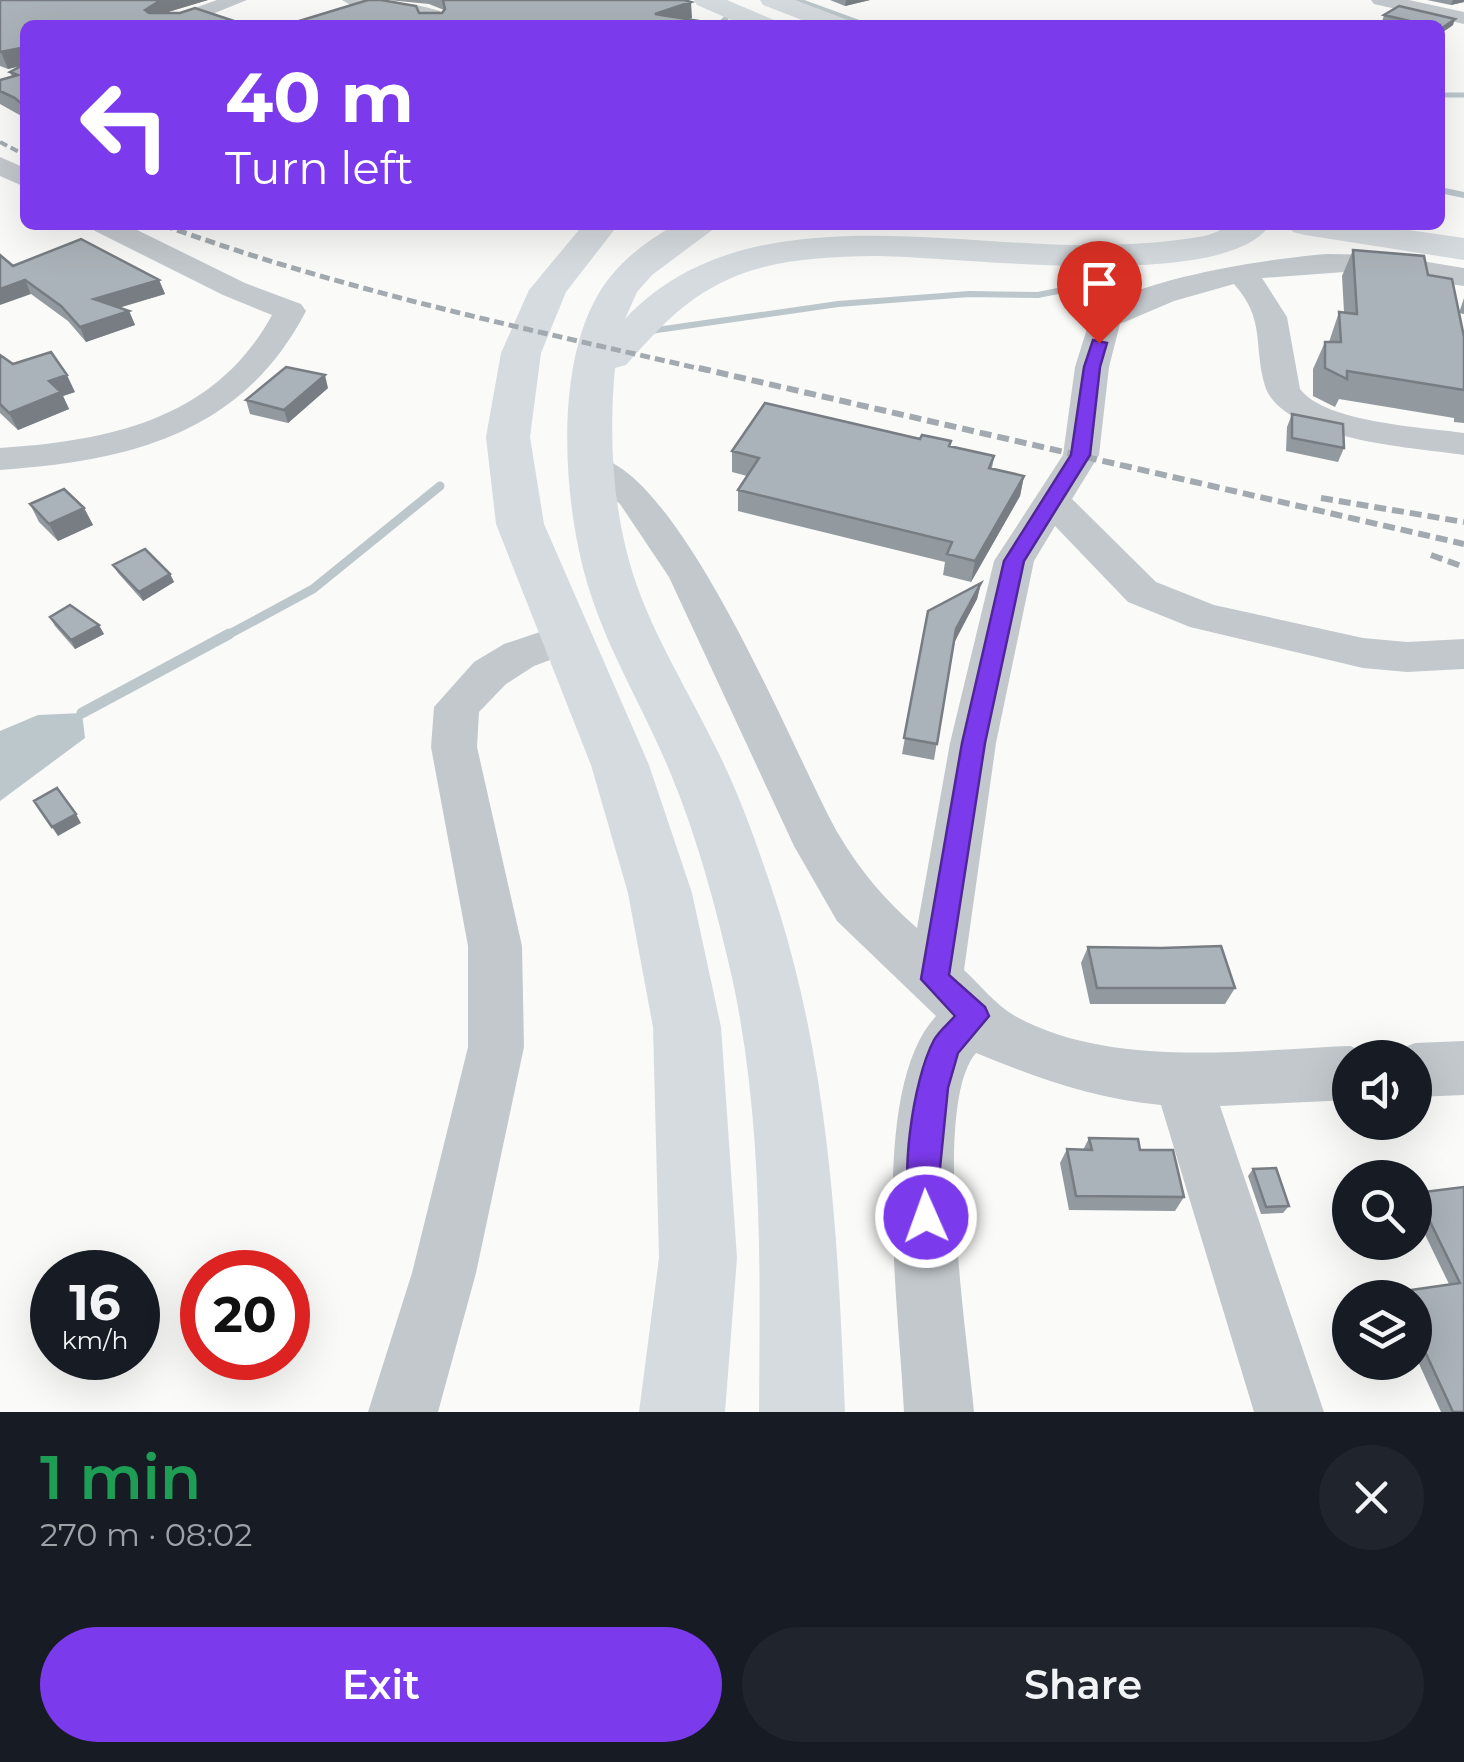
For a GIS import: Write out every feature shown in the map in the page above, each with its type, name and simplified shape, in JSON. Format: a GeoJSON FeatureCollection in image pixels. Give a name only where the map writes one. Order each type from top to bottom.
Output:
{"type":"FeatureCollection","features":[{"type":"Feature","properties":{"kind":"main road"},"geometry":{"type":"LineString","coordinates":[[702,0],[743,20]]}},
{"type":"Feature","properties":{"kind":"main road"},"geometry":{"type":"LineString","coordinates":[[702,0],[752,20]]}},
{"type":"Feature","properties":{"kind":"main road"},"geometry":{"type":"LineString","coordinates":[[768,0],[805,20]]}},
{"type":"Feature","properties":{"kind":"main road"},"geometry":{"type":"LineString","coordinates":[[768,0],[825,20]]}},
{"type":"Feature","properties":{"kind":"main road"},"geometry":{"type":"LineString","coordinates":[[597,230],[548,290],[521,353],[508,437],[520,524],[620,765],[660,892],[687,1027],[698,1258],[682,1412]]}},
{"type":"Feature","properties":{"kind":"main road"},"geometry":{"type":"LineString","coordinates":[[521,353],[585,267],[628,230]]}},
{"type":"Feature","properties":{"kind":"main road"},"geometry":{"type":"LineString","coordinates":[[694,230],[653,254],[631,274],[612,303],[599,338],[592,400],[592,465],[606,565],[640,650],[710,799],[766,983],[796,1155],[802,1412]]}},
{"type":"Feature","properties":{"kind":"main road"},"geometry":{"type":"LineString","coordinates":[[1337,230],[1464,250]]}},
{"type":"Feature","properties":{"kind":"main road"},"geometry":{"type":"LineString","coordinates":[[592,400],[608,362],[631,327],[650,308],[694,278],[762,256],[856,246],[1120,256],[1243,247]]}},
{"type":"Feature","properties":{"kind":"street"},"geometry":{"type":"LineString","coordinates":[[179,20],[237,0]]}},
{"type":"Feature","properties":{"kind":"street"},"geometry":{"type":"LineString","coordinates":[[352,0],[423,12],[433,15],[432,20]]}},
{"type":"Feature","properties":{"kind":"street"},"geometry":{"type":"LineString","coordinates":[[1381,0],[1464,18]]}},
{"type":"Feature","properties":{"kind":"street"},"geometry":{"type":"LineString","coordinates":[[0,459],[77,454],[163,432],[203,408],[261,360],[290,312],[115,230]]}},
{"type":"Feature","properties":{"kind":"street"},"geometry":{"type":"LineString","coordinates":[[938,1412],[923,1178],[933,1088],[955,998],[973,743],[1014,561],[1080,455],[1092,367],[1106,319],[1243,247],[1321,262],[1464,277]]}},
{"type":"Feature","properties":{"kind":"street"},"geometry":{"type":"LineString","coordinates":[[1243,247],[1276,322],[1284,393],[1297,407],[1325,420],[1464,444]]}},
{"type":"Feature","properties":{"kind":"street"},"geometry":{"type":"LineString","coordinates":[[592,465],[632,496],[654,521],[689,576],[820,846],[855,905],[994,1034],[1064,1061],[1120,1074],[1182,1080],[1332,1074]]}},
{"type":"Feature","properties":{"kind":"street"},"geometry":{"type":"LineString","coordinates":[[1051,500],[1142,592],[1204,617],[1363,653],[1407,657],[1464,654]]}},
{"type":"Feature","properties":{"kind":"street"},"geometry":{"type":"LineString","coordinates":[[403,1412],[444,1274],[496,1047],[495,946],[454,747],[457,707],[490,673],[519,654],[567,638]]}},
{"type":"Feature","properties":{"kind":"street"},"geometry":{"type":"LineString","coordinates":[[1432,1069],[1464,1068]]}},
{"type":"Feature","properties":{"kind":"street"},"geometry":{"type":"LineString","coordinates":[[1182,1080],[1289,1412]]}},
{"type":"Feature","properties":{"kind":"shaded area"},"geometry":{"type":"Polygon","coordinates":[[[82,713],[85,738],[0,801],[0,731],[38,715],[82,713]]]}},
{"type":"Feature","properties":{"kind":"building"},"geometry":{"type":"Polygon","coordinates":[[[0,0],[161,0],[145,10],[180,13],[195,8],[231,20],[20,20],[20,48],[0,52],[0,0]]]}},
{"type":"Feature","properties":{"kind":"building"},"geometry":{"type":"Polygon","coordinates":[[[368,0],[416,6],[419,13],[442,13],[443,0],[684,0],[691,2],[655,14],[693,20],[302,20],[368,0]]]}},
{"type":"Feature","properties":{"kind":"building"},"geometry":{"type":"Polygon","coordinates":[[[1399,6],[1455,19],[1445,26],[1445,20],[1406,20],[1384,15],[1399,6]]]}},
{"type":"Feature","properties":{"kind":"building"},"geometry":{"type":"Polygon","coordinates":[[[20,67],[20,102],[0,91],[0,80],[18,75],[10,72],[20,67]]]}},
{"type":"Feature","properties":{"kind":"building"},"geometry":{"type":"Polygon","coordinates":[[[81,239],[159,280],[94,299],[129,311],[80,327],[61,306],[25,280],[0,289],[0,255],[13,266],[81,239]]]}},
{"type":"Feature","properties":{"kind":"building"},"geometry":{"type":"Polygon","coordinates":[[[1353,250],[1424,256],[1428,275],[1452,279],[1464,337],[1464,390],[1347,371],[1347,379],[1325,368],[1325,342],[1341,342],[1339,312],[1357,314],[1353,250]]]}},
{"type":"Feature","properties":{"kind":"building"},"geometry":{"type":"Polygon","coordinates":[[[51,352],[67,375],[49,381],[61,392],[9,413],[0,404],[0,355],[13,364],[51,352]]]}},
{"type":"Feature","properties":{"kind":"building"},"geometry":{"type":"Polygon","coordinates":[[[286,367],[325,375],[284,410],[246,400],[286,367]]]}},
{"type":"Feature","properties":{"kind":"building"},"geometry":{"type":"Polygon","coordinates":[[[765,403],[920,439],[922,435],[951,441],[949,446],[994,456],[989,468],[1024,476],[975,561],[947,554],[952,542],[738,490],[759,458],[732,451],[765,403]]]}},
{"type":"Feature","properties":{"kind":"building"},"geometry":{"type":"Polygon","coordinates":[[[1292,414],[1343,424],[1344,448],[1292,438],[1292,414]]]}},
{"type":"Feature","properties":{"kind":"building"},"geometry":{"type":"Polygon","coordinates":[[[64,489],[84,508],[49,524],[30,504],[64,489]]]}},
{"type":"Feature","properties":{"kind":"building"},"geometry":{"type":"Polygon","coordinates":[[[145,549],[170,574],[139,592],[113,565],[145,549]]]}},
{"type":"Feature","properties":{"kind":"building"},"geometry":{"type":"Polygon","coordinates":[[[981,583],[956,629],[937,744],[904,738],[928,611],[981,583]]]}},
{"type":"Feature","properties":{"kind":"building"},"geometry":{"type":"Polygon","coordinates":[[[70,605],[99,625],[71,640],[50,617],[70,605]]]}},
{"type":"Feature","properties":{"kind":"building"},"geometry":{"type":"Polygon","coordinates":[[[57,788],[76,814],[52,827],[34,801],[57,788]]]}},
{"type":"Feature","properties":{"kind":"building"},"geometry":{"type":"Polygon","coordinates":[[[1221,946],[1235,988],[1097,988],[1088,947],[1161,948],[1221,946]]]}},
{"type":"Feature","properties":{"kind":"building"},"geometry":{"type":"Polygon","coordinates":[[[1089,1138],[1138,1139],[1140,1150],[1173,1150],[1184,1197],[1076,1196],[1067,1149],[1092,1150],[1089,1138]]]}},
{"type":"Feature","properties":{"kind":"building"},"geometry":{"type":"Polygon","coordinates":[[[1276,1168],[1289,1206],[1266,1207],[1253,1169],[1276,1168]]]}},
{"type":"Feature","properties":{"kind":"building"},"geometry":{"type":"Polygon","coordinates":[[[1464,1187],[1464,1412],[1453,1412],[1432,1367],[1432,1287],[1460,1283],[1432,1226],[1432,1191],[1464,1187]]]}},
{"type":"Feature","properties":{"kind":"waterway"},"geometry":{"type":"LineString","coordinates":[[797,0],[852,20]]}},
{"type":"Feature","properties":{"kind":"waterway"},"geometry":{"type":"LineString","coordinates":[[724,20],[728,16]]}},
{"type":"Feature","properties":{"kind":"waterway"},"geometry":{"type":"LineString","coordinates":[[1445,95],[1464,95]]}},
{"type":"Feature","properties":{"kind":"waterway"},"geometry":{"type":"LineString","coordinates":[[1445,191],[1464,195]]}},
{"type":"Feature","properties":{"kind":"waterway"},"geometry":{"type":"LineString","coordinates":[[650,331],[838,304],[969,294],[1038,295],[1087,285],[1119,257]]}},
{"type":"Feature","properties":{"kind":"waterway"},"geometry":{"type":"LineString","coordinates":[[224,637],[313,589],[440,486]]}},
{"type":"Feature","properties":{"kind":"waterway"},"geometry":{"type":"LineString","coordinates":[[82,713],[229,634]]}},
{"type":"Feature","properties":{"kind":"railway"},"geometry":{"type":"LineString","coordinates":[[0,142],[20,152]]}},
{"type":"Feature","properties":{"kind":"railway"},"geometry":{"type":"LineString","coordinates":[[178,230],[366,289],[710,371]]}},
{"type":"Feature","properties":{"kind":"railway"},"geometry":{"type":"LineString","coordinates":[[699,368],[1464,544]]}},
{"type":"Feature","properties":{"kind":"railway"},"geometry":{"type":"LineString","coordinates":[[1321,498],[1464,522]]}},
{"type":"Feature","properties":{"kind":"railway"},"geometry":{"type":"LineString","coordinates":[[1431,555],[1464,567]]}},
{"type":"Feature","properties":{"kind":"route"},"geometry":{"type":"LineString","coordinates":[[926,1217],[923,1178],[933,1088],[946,1046],[975,1016],[935,979],[973,743],[1014,561],[1080,455],[1099,343]]}}]}
